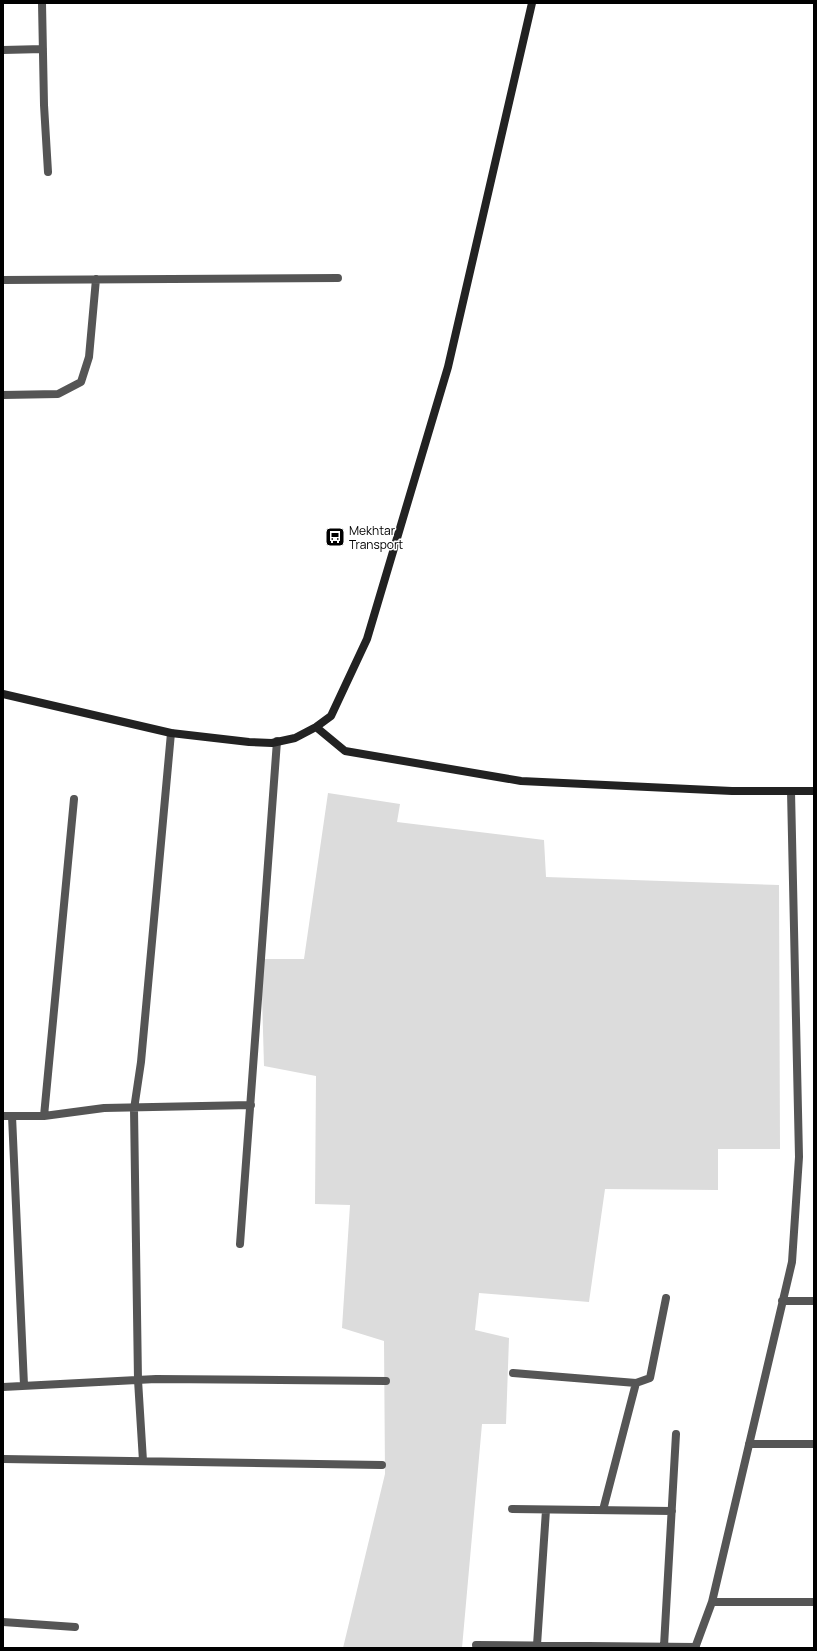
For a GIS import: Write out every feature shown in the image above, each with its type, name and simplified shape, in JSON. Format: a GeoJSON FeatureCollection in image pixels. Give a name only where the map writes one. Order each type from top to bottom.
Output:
{"type":"FeatureCollection","features":[{"type":"Feature","properties":{"kind":"main road"},"geometry":{"type":"LineString","coordinates":[[3,694],[171,734],[249,742],[272,743],[295,738],[316,727],[331,716],[367,639],[448,367],[532,3]]}},
{"type":"Feature","properties":{"kind":"main road"},"geometry":{"type":"LineString","coordinates":[[316,727],[345,751],[521,781],[732,791],[814,791]]}},
{"type":"Feature","properties":{"kind":"street"},"geometry":{"type":"LineString","coordinates":[[42,3],[44,105],[48,172]]}},
{"type":"Feature","properties":{"kind":"street"},"geometry":{"type":"LineString","coordinates":[[3,50],[43,49]]}},
{"type":"Feature","properties":{"kind":"street"},"geometry":{"type":"LineString","coordinates":[[3,280],[338,278]]}},
{"type":"Feature","properties":{"kind":"street"},"geometry":{"type":"LineString","coordinates":[[3,395],[58,394],[81,382],[89,357],[96,279]]}},
{"type":"Feature","properties":{"kind":"street"},"geometry":{"type":"LineString","coordinates":[[143,1461],[138,1380],[134,1109],[141,1062],[171,734]]}},
{"type":"Feature","properties":{"kind":"street"},"geometry":{"type":"LineString","coordinates":[[240,1244],[278,742]]}},
{"type":"Feature","properties":{"kind":"street"},"geometry":{"type":"LineString","coordinates":[[476,1645],[696,1647],[712,1602],[792,1262],[799,1157],[791,791]]}},
{"type":"Feature","properties":{"kind":"street"},"geometry":{"type":"LineString","coordinates":[[44,1116],[74,799]]}},
{"type":"Feature","properties":{"kind":"street"},"geometry":{"type":"LineString","coordinates":[[3,1116],[44,1116],[104,1108],[134,1109],[251,1105]]}},
{"type":"Feature","properties":{"kind":"street"},"geometry":{"type":"LineString","coordinates":[[12,1116],[24,1386]]}},
{"type":"Feature","properties":{"kind":"street"},"geometry":{"type":"LineString","coordinates":[[513,1373],[636,1382],[650,1378],[666,1298]]}},
{"type":"Feature","properties":{"kind":"street"},"geometry":{"type":"LineString","coordinates":[[782,1301],[814,1301]]}},
{"type":"Feature","properties":{"kind":"street"},"geometry":{"type":"LineString","coordinates":[[3,1387],[138,1380],[386,1381]]}},
{"type":"Feature","properties":{"kind":"street"},"geometry":{"type":"LineString","coordinates":[[603,1510],[636,1382]]}},
{"type":"Feature","properties":{"kind":"street"},"geometry":{"type":"LineString","coordinates":[[664,1646],[676,1434]]}},
{"type":"Feature","properties":{"kind":"street"},"geometry":{"type":"LineString","coordinates":[[749,1444],[814,1444]]}},
{"type":"Feature","properties":{"kind":"street"},"geometry":{"type":"LineString","coordinates":[[3,1459],[382,1465]]}},
{"type":"Feature","properties":{"kind":"street"},"geometry":{"type":"LineString","coordinates":[[512,1509],[672,1512]]}},
{"type":"Feature","properties":{"kind":"street"},"geometry":{"type":"LineString","coordinates":[[537,1645],[546,1510]]}},
{"type":"Feature","properties":{"kind":"street"},"geometry":{"type":"LineString","coordinates":[[712,1602],[814,1602]]}},
{"type":"Feature","properties":{"kind":"street"},"geometry":{"type":"LineString","coordinates":[[3,1622],[75,1627]]}},
{"type":"Feature","properties":{"kind":"shaded area"},"geometry":{"type":"Polygon","coordinates":[[[328,793],[400,804],[397,822],[544,840],[546,877],[779,885],[780,1149],[718,1149],[718,1190],[605,1189],[589,1302],[479,1293],[475,1330],[509,1338],[506,1424],[482,1424],[462,1648],[343,1648],[385,1474],[384,1341],[342,1328],[350,1205],[315,1204],[316,1076],[264,1066],[261,959],[304,959],[328,793]]]}},
{"type":"Feature","properties":{"kind":"place","name":"Mekhtar Transport"},"geometry":{"type":"Point","coordinates":[335,537]}}]}
